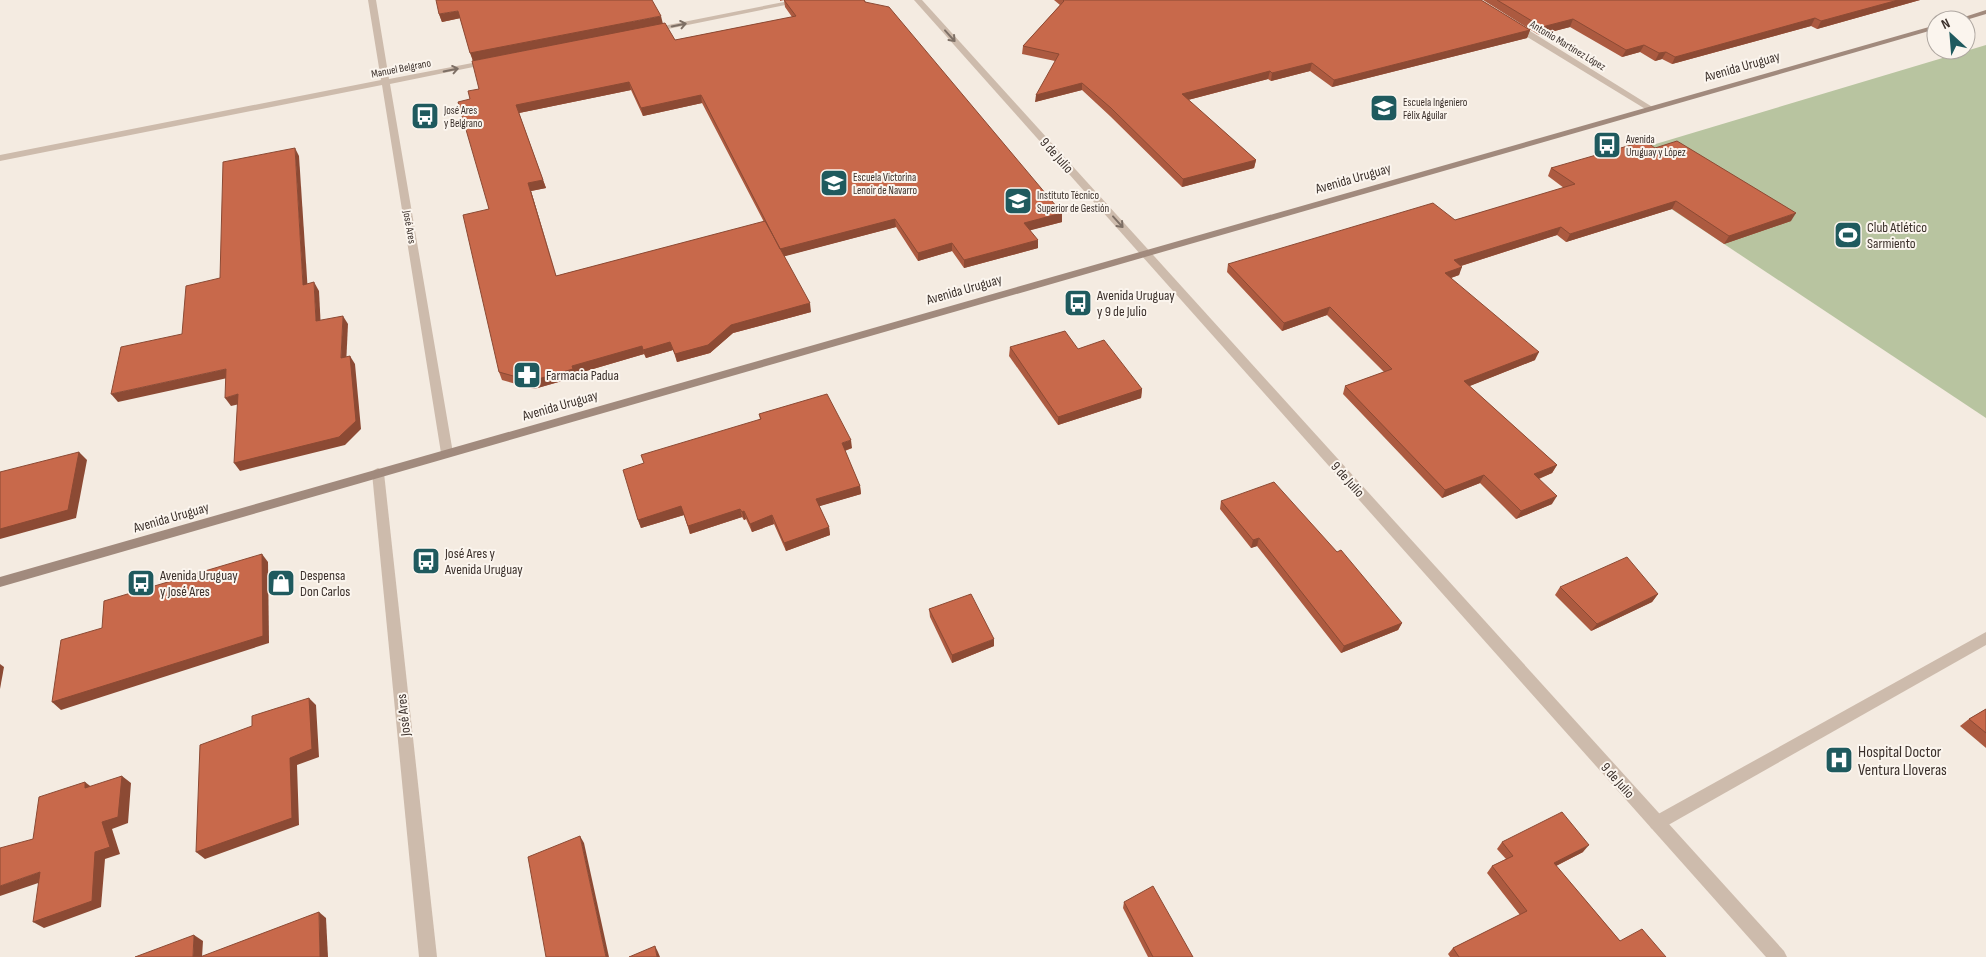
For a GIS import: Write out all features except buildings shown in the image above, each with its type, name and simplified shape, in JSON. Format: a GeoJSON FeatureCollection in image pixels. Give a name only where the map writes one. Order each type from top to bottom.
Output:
{"type":"FeatureCollection","features":[{"type":"Feature","properties":{"kind":"main road","name":"Avenida Uruguay"},"geometry":{"type":"LineString","coordinates":[[0,582],[1926,29]]}},
{"type":"Feature","properties":{"kind":"street","name":"José Ares"},"geometry":{"type":"LineString","coordinates":[[372,0],[447,453]]}},
{"type":"Feature","properties":{"kind":"street"},"geometry":{"type":"LineString","coordinates":[[640,33],[806,0]]}},
{"type":"Feature","properties":{"kind":"street","name":"9 de Julio"},"geometry":{"type":"LineString","coordinates":[[918,0],[1778,957]]}},
{"type":"Feature","properties":{"kind":"street","name":"Antonio Martínez López"},"geometry":{"type":"LineString","coordinates":[[1507,21],[1650,108]]}},
{"type":"Feature","properties":{"kind":"street","name":"Manuel Belgrano"},"geometry":{"type":"LineString","coordinates":[[0,158],[493,61]]}},
{"type":"Feature","properties":{"kind":"street","name":"José Ares"},"geometry":{"type":"LineString","coordinates":[[378,473],[428,957]]}},
{"type":"Feature","properties":{"kind":"street"},"geometry":{"type":"LineString","coordinates":[[1657,823],[1986,638]]}},
{"type":"Feature","properties":{"kind":"green space","name":"Club Atlético Sarmiento"},"geometry":{"type":"Polygon","coordinates":[[[1986,45],[1986,418],[1599,161],[1936,60],[1976,60],[1976,48],[1986,45]]]}},
{"type":"Feature","properties":{"kind":"place","name":"Escuela Ingeniero Félix Aguilar"},"geometry":{"type":"Point","coordinates":[1384,108]}},
{"type":"Feature","properties":{"kind":"place","name":"José Ares y Belgrano"},"geometry":{"type":"Point","coordinates":[425,116]}},
{"type":"Feature","properties":{"kind":"place","name":"Avenida Uruguay y López"},"geometry":{"type":"Point","coordinates":[1607,145]}},
{"type":"Feature","properties":{"kind":"place","name":"Escuela Victorina Lenoir de Navarro"},"geometry":{"type":"Point","coordinates":[834,183]}},
{"type":"Feature","properties":{"kind":"place","name":"Instituto Técnico Superior de Gestión"},"geometry":{"type":"Point","coordinates":[1018,201]}},
{"type":"Feature","properties":{"kind":"place","name":"Club Atlético Sarmiento"},"geometry":{"type":"Point","coordinates":[1848,235]}},
{"type":"Feature","properties":{"kind":"place","name":"Avenida Uruguay y 9 de Julio"},"geometry":{"type":"Point","coordinates":[1078,303]}},
{"type":"Feature","properties":{"kind":"place","name":"Farmacia Padua"},"geometry":{"type":"Point","coordinates":[527,375]}},
{"type":"Feature","properties":{"kind":"place","name":"José Ares y Avenida Uruguay"},"geometry":{"type":"Point","coordinates":[426,561]}},
{"type":"Feature","properties":{"kind":"place","name":"Avenida Uruguay y José Ares"},"geometry":{"type":"Point","coordinates":[141,583]}},
{"type":"Feature","properties":{"kind":"place","name":"Despensa Don Carlos"},"geometry":{"type":"Point","coordinates":[281,583]}},
{"type":"Feature","properties":{"kind":"place","name":"Hospital Doctor Ventura Lloveras"},"geometry":{"type":"Point","coordinates":[1839,760]}}]}
